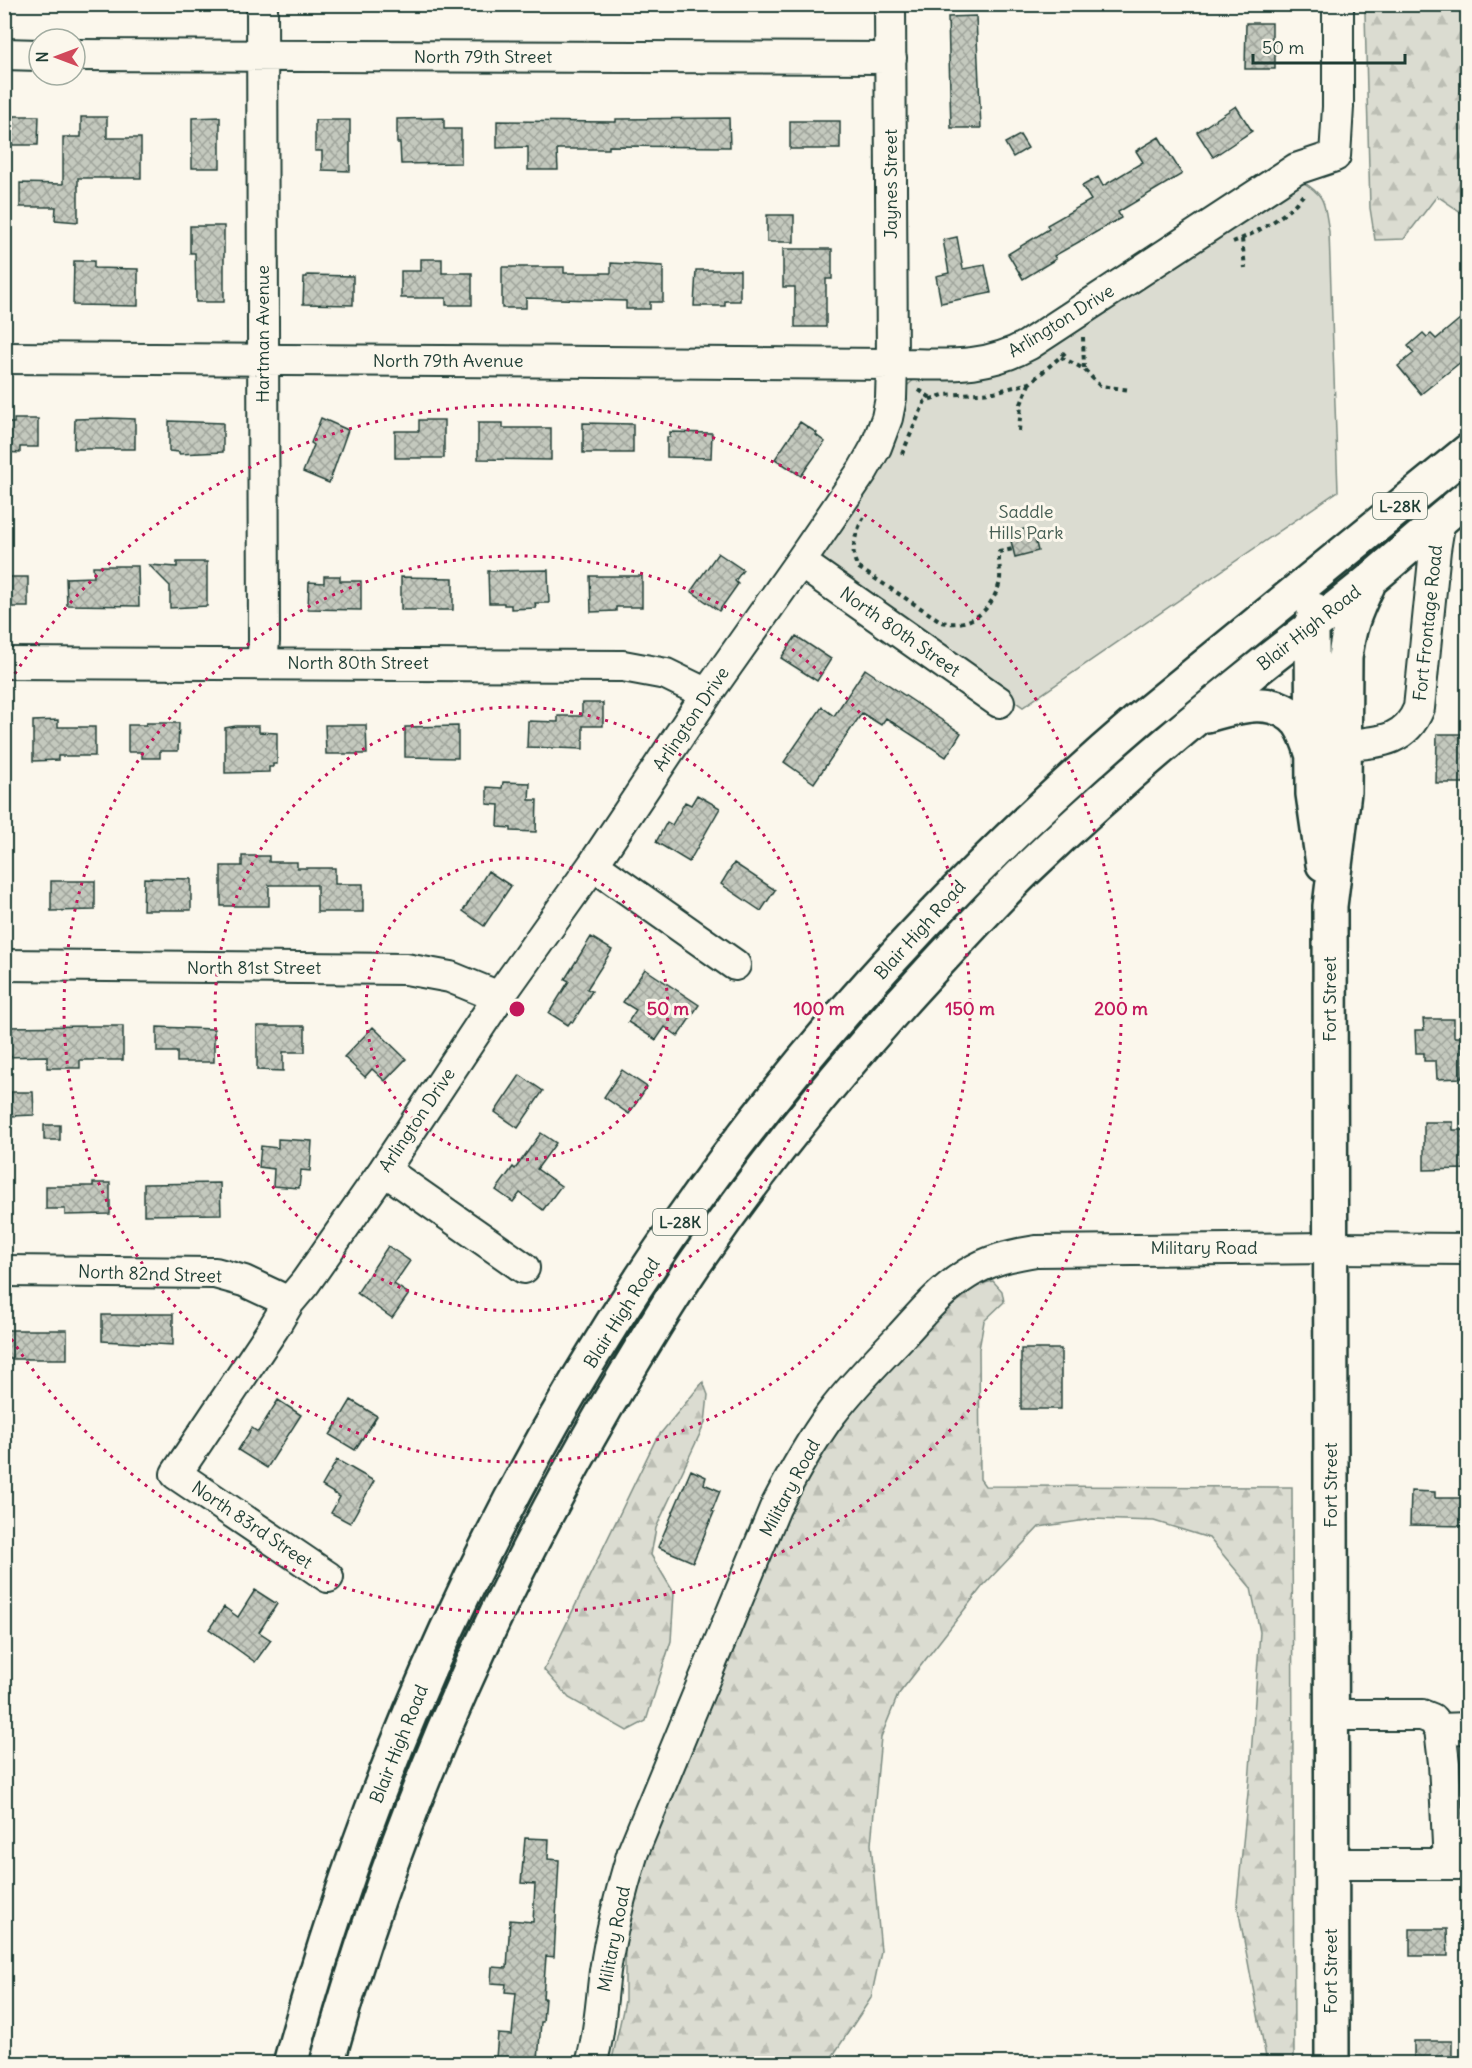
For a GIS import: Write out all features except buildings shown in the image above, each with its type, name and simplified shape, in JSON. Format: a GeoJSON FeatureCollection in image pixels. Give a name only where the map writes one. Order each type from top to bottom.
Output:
{"type":"FeatureCollection","features":[{"type":"Feature","properties":{"kind":"main road","name":"L-28K"},"geometry":{"type":"LineString","coordinates":[[1332,561],[1467,451]]}},
{"type":"Feature","properties":{"kind":"main road","name":"L-28K"},"geometry":{"type":"LineString","coordinates":[[1372,578],[1467,497]]}},
{"type":"Feature","properties":{"kind":"main road","name":"Fort Street"},"geometry":{"type":"LineString","coordinates":[[1332,561],[1317,600],[1312,626],[1313,794],[1329,906],[1332,2064]]}},
{"type":"Feature","properties":{"kind":"main road","name":"Blair High Road"},"geometry":{"type":"LineString","coordinates":[[290,2064],[344,1882],[426,1676],[490,1541],[531,1464],[596,1352],[672,1234],[761,1114],[816,1047],[946,899],[1090,761],[1332,561]]}},
{"type":"Feature","properties":{"kind":"main road","name":"Fort Street"},"geometry":{"type":"LineString","coordinates":[[1329,906],[1344,792],[1345,658],[1348,633],[1355,611],[1372,578]]}},
{"type":"Feature","properties":{"kind":"main road","name":"Blair High Road"},"geometry":{"type":"LineString","coordinates":[[327,2064],[360,1948],[443,1728],[504,1595],[566,1477],[693,1265],[830,1085],[909,994],[1025,871],[1081,819],[1197,719],[1372,578]]}},
{"type":"Feature","properties":{"kind":"main road"},"geometry":{"type":"LineString","coordinates":[[1197,719],[1248,705],[1265,705],[1280,709],[1298,722],[1313,754]]}},
{"type":"Feature","properties":{"kind":"street","name":"Hartman Avenue"},"geometry":{"type":"LineString","coordinates":[[262,4],[264,641],[262,663]]}},
{"type":"Feature","properties":{"kind":"street","name":"Jaynes Street"},"geometry":{"type":"LineString","coordinates":[[890,4],[892,364]]}},
{"type":"Feature","properties":{"kind":"street"},"geometry":{"type":"LineString","coordinates":[[1330,157],[1338,107],[1338,4]]}},
{"type":"Feature","properties":{"kind":"street"},"geometry":{"type":"LineString","coordinates":[[4,54],[27,55]]}},
{"type":"Feature","properties":{"kind":"street","name":"North 79th Street"},"geometry":{"type":"LineString","coordinates":[[87,55],[891,58]]}},
{"type":"Feature","properties":{"kind":"street","name":"Arlington Drive"},"geometry":{"type":"LineString","coordinates":[[176,1474],[289,1302],[384,1170],[499,997],[594,865],[707,694],[863,470],[876,447],[887,418],[891,398],[892,364],[966,364],[993,360],[1013,353],[1296,169],[1330,157]]}},
{"type":"Feature","properties":{"kind":"street","name":"North 79th Avenue"},"geometry":{"type":"LineString","coordinates":[[4,358],[892,364]]}},
{"type":"Feature","properties":{"kind":"street","name":"Fort Frontage Road"},"geometry":{"type":"LineString","coordinates":[[1344,745],[1389,739],[1403,732],[1415,720],[1419,708],[1440,519]]}},
{"type":"Feature","properties":{"kind":"street","name":"North 80th Street"},"geometry":{"type":"LineString","coordinates":[[800,562],[999,702]]}},
{"type":"Feature","properties":{"kind":"street","name":"North 80th Street"},"geometry":{"type":"LineString","coordinates":[[4,663],[623,666],[666,674],[707,694]]}},
{"type":"Feature","properties":{"kind":"street"},"geometry":{"type":"LineString","coordinates":[[594,865],[735,965]]}},
{"type":"Feature","properties":{"kind":"street","name":"North 81st Street"},"geometry":{"type":"LineString","coordinates":[[4,965],[406,969],[450,977],[499,997]]}},
{"type":"Feature","properties":{"kind":"street"},"geometry":{"type":"LineString","coordinates":[[384,1170],[524,1268]]}},
{"type":"Feature","properties":{"kind":"street"},"geometry":{"type":"LineString","coordinates":[[1331,1248],[1467,1249]]}},
{"type":"Feature","properties":{"kind":"street","name":"Military Road"},"geometry":{"type":"LineString","coordinates":[[591,2064],[600,2022],[612,1930],[633,1852],[775,1508],[802,1457],[832,1413],[859,1380],[939,1294],[969,1272],[1002,1257],[1060,1249],[1331,1248]]}},
{"type":"Feature","properties":{"kind":"street","name":"North 82nd Street"},"geometry":{"type":"LineString","coordinates":[[4,1270],[214,1273],[244,1281],[289,1302]]}},
{"type":"Feature","properties":{"kind":"street","name":"North 83rd Street"},"geometry":{"type":"LineString","coordinates":[[176,1474],[328,1577]]}},
{"type":"Feature","properties":{"kind":"street"},"geometry":{"type":"LineString","coordinates":[[1331,1715],[1422,1715],[1454,1729],[1458,1864],[1331,1864]]}},
{"type":"Feature","properties":{"kind":"path"},"geometry":{"type":"LineString","coordinates":[[1229,244],[1291,208],[1301,198],[1330,157]]}},
{"type":"Feature","properties":{"kind":"path"},"geometry":{"type":"LineString","coordinates":[[1242,238],[1245,268]]}},
{"type":"Feature","properties":{"kind":"path"},"geometry":{"type":"LineString","coordinates":[[1076,344],[1089,332]]}},
{"type":"Feature","properties":{"kind":"path"},"geometry":{"type":"LineString","coordinates":[[1083,338],[1084,369]]}},
{"type":"Feature","properties":{"kind":"path"},"geometry":{"type":"LineString","coordinates":[[901,457],[925,402],[943,395],[994,392],[1030,383],[1068,350]]}},
{"type":"Feature","properties":{"kind":"path"},"geometry":{"type":"LineString","coordinates":[[1061,357],[1084,369],[1100,386],[1131,390]]}},
{"type":"Feature","properties":{"kind":"path"},"geometry":{"type":"LineString","coordinates":[[1019,431],[1021,404],[1030,383]]}},
{"type":"Feature","properties":{"kind":"path"},"geometry":{"type":"LineString","coordinates":[[866,513],[854,539],[855,563],[859,568],[942,622],[962,624],[980,615],[991,602],[999,584],[999,552],[1013,549]]}},
{"type":"Feature","properties":{"kind":"green space"},"geometry":{"type":"Polygon","coordinates":[[[1367,5],[1467,5],[1467,216],[1437,196],[1404,239],[1375,240],[1370,208],[1365,13],[1367,5]]]}},
{"type":"Feature","properties":{"kind":"green space","name":"Saddle Hills Park"},"geometry":{"type":"Polygon","coordinates":[[[1301,181],[1320,196],[1325,208],[1329,232],[1338,491],[1023,707],[821,564],[820,556],[902,390],[916,378],[948,379],[1002,373],[1039,352],[1301,181]]]}},
{"type":"Feature","properties":{"kind":"green space"},"geometry":{"type":"Polygon","coordinates":[[[993,1281],[1002,1291],[1004,1302],[984,1321],[979,1349],[980,1479],[985,1486],[1292,1487],[1294,2063],[1267,2063],[1237,1903],[1249,1783],[1260,1632],[1251,1588],[1209,1538],[1154,1521],[1093,1519],[1039,1527],[982,1587],[898,1695],[881,1737],[871,1844],[881,1951],[871,1998],[828,2063],[611,2064],[625,2001],[625,1934],[645,1849],[784,1512],[819,1448],[926,1328],[977,1285],[993,1281]]]}},
{"type":"Feature","properties":{"kind":"green space"},"geometry":{"type":"Polygon","coordinates":[[[703,1382],[708,1395],[705,1423],[656,1528],[651,1555],[674,1593],[671,1641],[646,1721],[627,1731],[569,1698],[544,1670],[656,1439],[703,1382]]]}}]}
